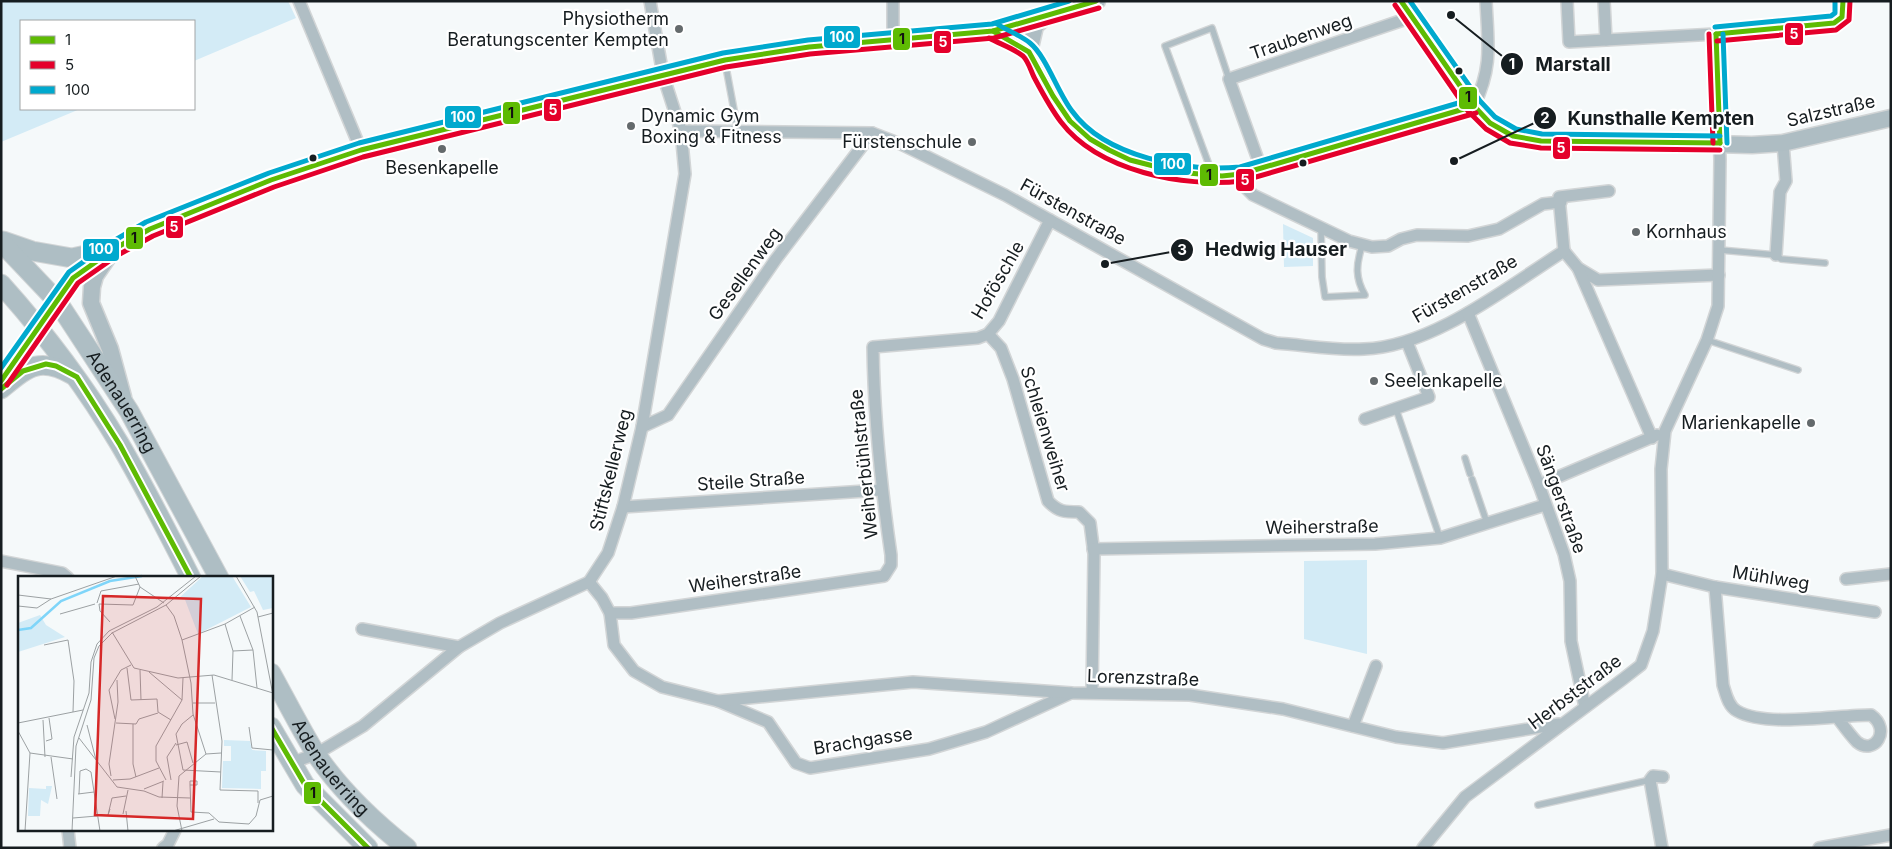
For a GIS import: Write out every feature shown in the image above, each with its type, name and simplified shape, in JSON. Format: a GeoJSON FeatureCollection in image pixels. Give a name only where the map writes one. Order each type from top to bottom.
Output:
{"type":"FeatureCollection","features":[{"type":"Feature","properties":{"kind":"main road"},"geometry":{"type":"LineString","coordinates":[[1,241],[32,251],[72,258],[114,248]]}},
{"type":"Feature","properties":{"kind":"main road","name":"Adenauerring"},"geometry":{"type":"LineString","coordinates":[[1,241],[57,301],[126,407],[219,576]]}},
{"type":"Feature","properties":{"kind":"main road","name":"Adenauerring"},"geometry":{"type":"LineString","coordinates":[[1,284],[38,326],[76,377],[120,445],[191,576]]}},
{"type":"Feature","properties":{"kind":"main road"},"geometry":{"type":"LineString","coordinates":[[1,389],[23,371],[46,364],[56,366],[76,377]]}},
{"type":"Feature","properties":{"kind":"main road","name":"Adenauerring"},"geometry":{"type":"LineString","coordinates":[[272,675],[316,754],[374,822],[407,848]]}},
{"type":"Feature","properties":{"kind":"main road","name":"Adenauerring"},"geometry":{"type":"LineString","coordinates":[[272,729],[291,763],[314,796],[368,848]]}},
{"type":"Feature","properties":{"kind":"street"},"geometry":{"type":"LineString","coordinates":[[299,1],[360,150]]}},
{"type":"Feature","properties":{"kind":"street","name":"Stiftskellerweg"},"geometry":{"type":"LineString","coordinates":[[589,582],[608,553],[624,507],[642,427],[685,174],[681,131],[663,75],[650,1]]}},
{"type":"Feature","properties":{"kind":"street"},"geometry":{"type":"LineString","coordinates":[[893,1],[894,39]]}},
{"type":"Feature","properties":{"kind":"street"},"geometry":{"type":"LineString","coordinates":[[1,381],[73,278],[114,248],[150,229],[210,203],[360,150],[725,60],[809,47],[993,31],[1097,1]]}},
{"type":"Feature","properties":{"kind":"street","name":"Salzstraße"},"geometry":{"type":"LineString","coordinates":[[1401,1],[1474,106],[1490,123],[1513,136],[1526,139],[1720,144],[1784,143],[1891,118]]}},
{"type":"Feature","properties":{"kind":"street"},"geometry":{"type":"LineString","coordinates":[[993,31],[1029,52],[1052,94],[1076,128],[1106,148],[1139,163],[1171,172],[1213,177],[1241,174],[1474,106],[1484,82],[1489,63],[1486,1]]}},
{"type":"Feature","properties":{"kind":"street"},"geometry":{"type":"LineString","coordinates":[[1567,1],[1569,42],[1716,34],[1834,24],[1842,17],[1843,1]]}},
{"type":"Feature","properties":{"kind":"street"},"geometry":{"type":"LineString","coordinates":[[1604,1],[1606,40]]}},
{"type":"Feature","properties":{"kind":"street"},"geometry":{"type":"LineString","coordinates":[[1029,52],[1035,26],[1046,16]]}},
{"type":"Feature","properties":{"kind":"street","name":"Traubenweg"},"geometry":{"type":"LineString","coordinates":[[1229,79],[1412,17]]}},
{"type":"Feature","properties":{"kind":"street"},"geometry":{"type":"LineString","coordinates":[[1539,485],[1665,431],[1707,340],[1718,306],[1720,275],[1720,144],[1716,34]]}},
{"type":"Feature","properties":{"kind":"street"},"geometry":{"type":"LineString","coordinates":[[1229,79],[1261,168]]}},
{"type":"Feature","properties":{"kind":"street","name":"Fürstenstraße"},"geometry":{"type":"LineString","coordinates":[[681,131],[872,133],[975,180],[1263,339],[1276,343],[1363,350],[1407,342],[1468,312],[1564,251]]}},
{"type":"Feature","properties":{"kind":"street","name":"Gesellenweg"},"geometry":{"type":"LineString","coordinates":[[642,427],[668,415],[776,259],[872,133]]}},
{"type":"Feature","properties":{"kind":"street"},"geometry":{"type":"LineString","coordinates":[[1776,255],[1780,192],[1786,181],[1784,143]]}},
{"type":"Feature","properties":{"kind":"street"},"geometry":{"type":"LineString","coordinates":[[1241,174],[1244,186],[1253,194],[1362,246],[1388,246],[1401,239],[1417,235],[1468,236],[1499,229],[1543,204],[1560,202]]}},
{"type":"Feature","properties":{"kind":"street"},"geometry":{"type":"LineString","coordinates":[[1609,191],[1559,196],[1564,251],[1578,268],[1652,438]]}},
{"type":"Feature","properties":{"kind":"street","name":"Hoföschle"},"geometry":{"type":"LineString","coordinates":[[873,347],[978,338],[988,334],[999,322],[1050,220]]}},
{"type":"Feature","properties":{"kind":"street"},"geometry":{"type":"LineString","coordinates":[[114,248],[95,276],[91,303],[110,349],[126,407]]}},
{"type":"Feature","properties":{"kind":"street"},"geometry":{"type":"LineString","coordinates":[[1578,268],[1598,280],[1720,275]]}},
{"type":"Feature","properties":{"kind":"street","name":"Sängerstraße"},"geometry":{"type":"LineString","coordinates":[[1468,312],[1539,485],[1566,563],[1570,581],[1571,640],[1585,707]]}},
{"type":"Feature","properties":{"kind":"street","name":"Schleienweiher"},"geometry":{"type":"LineString","coordinates":[[988,334],[1001,348],[1013,379],[1048,501],[1055,509],[1063,512],[1079,512],[1090,523],[1093,549],[1092,692]]}},
{"type":"Feature","properties":{"kind":"street"},"geometry":{"type":"LineString","coordinates":[[1365,419],[1429,397],[1407,342]]}},
{"type":"Feature","properties":{"kind":"street","name":"Weiherbühlstraße"},"geometry":{"type":"LineString","coordinates":[[873,347],[875,425],[881,490],[891,555],[891,565],[884,576]]}},
{"type":"Feature","properties":{"kind":"street","name":"Herbststraße"},"geometry":{"type":"LineString","coordinates":[[1423,848],[1466,796],[1641,665],[1653,631],[1662,574],[1662,469],[1665,431]]}},
{"type":"Feature","properties":{"kind":"street","name":"Steile Straße"},"geometry":{"type":"LineString","coordinates":[[624,507],[881,490]]}},
{"type":"Feature","properties":{"kind":"street","name":"Weiherstraße"},"geometry":{"type":"LineString","coordinates":[[1093,549],[1375,544],[1440,538],[1546,506]]}},
{"type":"Feature","properties":{"kind":"street"},"geometry":{"type":"LineString","coordinates":[[1,561],[65,575]]}},
{"type":"Feature","properties":{"kind":"street","name":"Mühlweg"},"geometry":{"type":"LineString","coordinates":[[1662,574],[1715,587],[1875,612]]}},
{"type":"Feature","properties":{"kind":"street"},"geometry":{"type":"LineString","coordinates":[[1846,579],[1891,574]]}},
{"type":"Feature","properties":{"kind":"street","name":"Weiherstraße"},"geometry":{"type":"LineString","coordinates":[[610,613],[631,612],[884,576]]}},
{"type":"Feature","properties":{"kind":"street"},"geometry":{"type":"LineString","coordinates":[[291,763],[316,754],[363,726],[459,646],[500,623],[589,582]]}},
{"type":"Feature","properties":{"kind":"street","name":"Brachgasse"},"geometry":{"type":"LineString","coordinates":[[589,582],[602,598],[610,613],[614,645],[634,671],[662,687],[718,701],[768,722],[796,763],[810,768],[928,749],[986,732],[1072,693]]}},
{"type":"Feature","properties":{"kind":"street"},"geometry":{"type":"LineString","coordinates":[[1715,587],[1723,684],[1728,700],[1736,711],[1764,719],[1837,717]]}},
{"type":"Feature","properties":{"kind":"street"},"geometry":{"type":"LineString","coordinates":[[362,629],[459,646]]}},
{"type":"Feature","properties":{"kind":"street"},"geometry":{"type":"LineString","coordinates":[[1353,726],[1376,666]]}},
{"type":"Feature","properties":{"kind":"street","name":"Lorenzstraße"},"geometry":{"type":"LineString","coordinates":[[718,701],[913,682],[1072,693],[1190,695],[1283,709],[1396,737],[1443,743],[1560,724]]}},
{"type":"Feature","properties":{"kind":"street"},"geometry":{"type":"LineString","coordinates":[[1662,848],[1650,780],[1653,776],[1663,777]]}},
{"type":"Feature","properties":{"kind":"street"},"geometry":{"type":"LineString","coordinates":[[68,832],[70,848]]}},
{"type":"Feature","properties":{"kind":"street"},"geometry":{"type":"LineString","coordinates":[[163,848],[168,844],[174,832]]}},
{"type":"Feature","properties":{"kind":"street"},"geometry":{"type":"LineString","coordinates":[[1819,848],[1891,834]]}},
{"type":"Feature","properties":{"kind":"lane"},"geometry":{"type":"LineString","coordinates":[[1213,177],[1165,46],[1212,28],[1229,79]]}},
{"type":"Feature","properties":{"kind":"lane"},"geometry":{"type":"LineString","coordinates":[[725,60],[738,132]]}},
{"type":"Feature","properties":{"kind":"lane"},"geometry":{"type":"LineString","coordinates":[[1321,227],[1322,277],[1325,297],[1365,295],[1357,282],[1357,263],[1362,246]]}},
{"type":"Feature","properties":{"kind":"lane"},"geometry":{"type":"LineString","coordinates":[[1720,250],[1776,255],[1781,259],[1825,263]]}},
{"type":"Feature","properties":{"kind":"lane"},"geometry":{"type":"LineString","coordinates":[[1707,340],[1798,370]]}},
{"type":"Feature","properties":{"kind":"lane"},"geometry":{"type":"LineString","coordinates":[[1396,409],[1440,538]]}},
{"type":"Feature","properties":{"kind":"lane"},"geometry":{"type":"LineString","coordinates":[[1465,458],[1487,523]]}},
{"type":"Feature","properties":{"kind":"lane"},"geometry":{"type":"LineString","coordinates":[[1538,805],[1650,780]]}},
{"type":"Feature","properties":{"kind":"shaded area"},"geometry":{"type":"Polygon","coordinates":[[[1,1],[288,1],[296,18],[195,61],[195,20],[20,20],[20,110],[78,110],[1,142],[1,1]]]}},
{"type":"Feature","properties":{"kind":"shaded area"},"geometry":{"type":"Polygon","coordinates":[[[1283,224],[1313,238],[1313,266],[1284,267],[1283,224]]]}},
{"type":"Feature","properties":{"kind":"shaded area"},"geometry":{"type":"Polygon","coordinates":[[[1367,560],[1367,654],[1304,639],[1304,561],[1367,560]]]}},
{"type":"Feature","properties":{"kind":"transit line","name":"100"},"geometry":{"type":"LineString","coordinates":[[1,368],[69,272],[110,243],[146,222],[269,173],[359,143],[723,53],[808,40],[992,24],[1069,1]]}},
{"type":"Feature","properties":{"kind":"transit line","name":"1"},"geometry":{"type":"LineString","coordinates":[[1,381],[73,278],[114,249],[150,229],[271,180],[361,150],[725,60],[809,47],[993,31],[1096,1]]}},
{"type":"Feature","properties":{"kind":"transit line","name":"1"},"geometry":{"type":"LineString","coordinates":[[1401,1],[1474,106],[1490,123],[1513,136],[1541,141],[1720,143]]}},
{"type":"Feature","properties":{"kind":"transit line","name":"100"},"geometry":{"type":"LineString","coordinates":[[1410,1],[1480,101],[1495,117],[1516,129],[1542,134],[1720,136]]}},
{"type":"Feature","properties":{"kind":"transit line","name":"100"},"geometry":{"type":"LineString","coordinates":[[1715,27],[1831,16],[1835,13],[1835,1]]}},
{"type":"Feature","properties":{"kind":"transit line","name":"1"},"geometry":{"type":"LineString","coordinates":[[1716,34],[1834,23],[1842,17],[1843,1]]}},
{"type":"Feature","properties":{"kind":"transit line","name":"5"},"geometry":{"type":"LineString","coordinates":[[1717,41],[1836,30],[1849,20],[1850,1]]}},
{"type":"Feature","properties":{"kind":"transit line","name":"5"},"geometry":{"type":"LineString","coordinates":[[1395,5],[1468,111],[1486,129],[1510,143],[1541,148],[1720,150]]}},
{"type":"Feature","properties":{"kind":"transit line","name":"5"},"geometry":{"type":"LineString","coordinates":[[7,385],[78,283],[118,255],[153,236],[274,187],[363,157],[726,67],[810,54],[994,38],[1099,8]]}},
{"type":"Feature","properties":{"kind":"transit line","name":"100"},"geometry":{"type":"LineString","coordinates":[[997,24],[1026,40],[1036,49],[1072,111],[1086,127],[1105,140],[1125,150],[1172,164],[1196,167],[1240,167],[1472,99]]}},
{"type":"Feature","properties":{"kind":"transit line","name":"1"},"geometry":{"type":"LineString","coordinates":[[993,31],[1029,52],[1053,96],[1070,121],[1090,139],[1130,160],[1177,172],[1222,176],[1241,174],[1474,106]]}},
{"type":"Feature","properties":{"kind":"transit line","name":"5"},"geometry":{"type":"LineString","coordinates":[[1709,34],[1713,143]]}},
{"type":"Feature","properties":{"kind":"transit line","name":"1"},"geometry":{"type":"LineString","coordinates":[[1716,34],[1720,143]]}},
{"type":"Feature","properties":{"kind":"transit line","name":"100"},"geometry":{"type":"LineString","coordinates":[[1723,34],[1727,143]]}},
{"type":"Feature","properties":{"kind":"transit line","name":"5"},"geometry":{"type":"LineString","coordinates":[[989,38],[1023,56],[1054,112],[1077,139],[1097,153],[1119,164],[1144,172],[1194,182],[1242,181],[1476,113]]}},
{"type":"Feature","properties":{"kind":"transit line","name":"1"},"geometry":{"type":"LineString","coordinates":[[1,389],[23,371],[46,364],[56,366],[77,377],[120,445],[190,576]]}},
{"type":"Feature","properties":{"kind":"transit line","name":"1"},"geometry":{"type":"LineString","coordinates":[[272,729],[305,785],[368,848]]}},
{"type":"Feature","properties":{"kind":"place","name":"Marstall"},"geometry":{"type":"Point","coordinates":[1451,15]}},
{"type":"Feature","properties":{"kind":"place","name":"Physiotherm Beratungscenter Kempten"},"geometry":{"type":"Point","coordinates":[679,29]}},
{"type":"Feature","properties":{"kind":"place","name":"Dynamic Gym Boxing & Fitness"},"geometry":{"type":"Point","coordinates":[631,126]}},
{"type":"Feature","properties":{"kind":"place","name":"Fürstenschule"},"geometry":{"type":"Point","coordinates":[972,142]}},
{"type":"Feature","properties":{"kind":"place","name":"Besenkapelle"},"geometry":{"type":"Point","coordinates":[442,149]}},
{"type":"Feature","properties":{"kind":"place","name":"Kunsthalle Kempten"},"geometry":{"type":"Point","coordinates":[1454,161]}},
{"type":"Feature","properties":{"kind":"place","name":"Kornhaus"},"geometry":{"type":"Point","coordinates":[1636,232]}},
{"type":"Feature","properties":{"kind":"place","name":"Hedwig Hauser"},"geometry":{"type":"Point","coordinates":[1105,264]}},
{"type":"Feature","properties":{"kind":"place","name":"Seelenkapelle"},"geometry":{"type":"Point","coordinates":[1374,381]}},
{"type":"Feature","properties":{"kind":"place","name":"Marienkapelle"},"geometry":{"type":"Point","coordinates":[1811,423]}}]}
